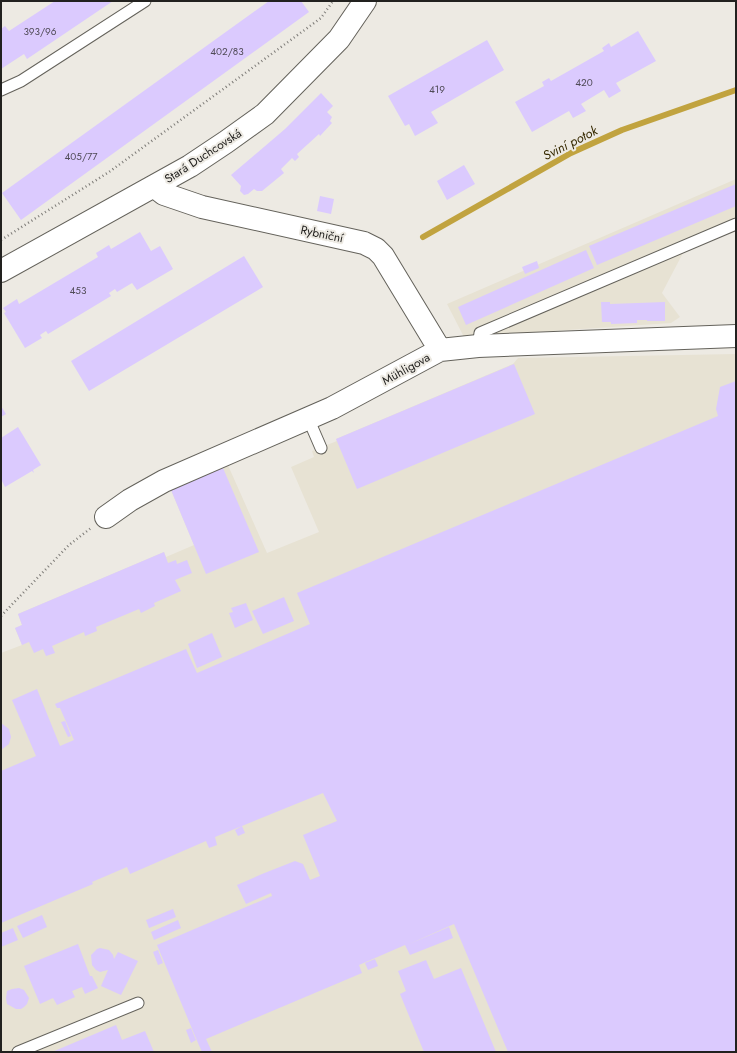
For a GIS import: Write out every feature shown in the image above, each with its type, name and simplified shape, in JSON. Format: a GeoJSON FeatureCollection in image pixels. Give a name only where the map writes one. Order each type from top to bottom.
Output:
{"type":"FeatureCollection","features":[{"type":"Feature","properties":{"kind":"street","name":"Stará Duchcovská"},"geometry":{"type":"LineString","coordinates":[[3,268],[155,187],[190,166],[265,114],[339,39],[365,1]]}},
{"type":"Feature","properties":{"kind":"street","name":"Rybniční"},"geometry":{"type":"LineString","coordinates":[[155,187],[164,194],[202,207],[364,243],[370,246],[382,256],[440,350]]}},
{"type":"Feature","properties":{"kind":"street","name":"Mühligova"},"geometry":{"type":"LineString","coordinates":[[106,517],[130,500],[164,481],[339,405],[440,350],[478,346],[736,336]]}},
{"type":"Feature","properties":{"kind":"lane"},"geometry":{"type":"LineString","coordinates":[[1,90],[21,81],[145,1]]}},
{"type":"Feature","properties":{"kind":"lane"},"geometry":{"type":"LineString","coordinates":[[478,346],[480,333],[736,224]]}},
{"type":"Feature","properties":{"kind":"lane"},"geometry":{"type":"LineString","coordinates":[[308,418],[321,448]]}},
{"type":"Feature","properties":{"kind":"lane"},"geometry":{"type":"LineString","coordinates":[[18,1052],[138,1003]]}},
{"type":"Feature","properties":{"kind":"path"},"geometry":{"type":"LineString","coordinates":[[1,240],[109,172],[321,18],[333,1]]}},
{"type":"Feature","properties":{"kind":"path"},"geometry":{"type":"LineString","coordinates":[[1,616],[69,545],[106,517]]}},
{"type":"Feature","properties":{"kind":"shaded area"},"geometry":{"type":"Polygon","coordinates":[[[736,179],[736,230],[683,253],[662,293],[680,317],[671,323],[464,337],[447,304],[736,179]]]}},
{"type":"Feature","properties":{"kind":"shaded area"},"geometry":{"type":"Polygon","coordinates":[[[736,354],[736,1052],[1,1052],[1,653],[22,645],[15,628],[22,625],[18,614],[164,552],[166,557],[194,545],[171,490],[227,463],[267,553],[319,532],[291,467],[314,457],[312,451],[337,441],[336,439],[513,364],[518,358],[736,354]]]}},
{"type":"Feature","properties":{"kind":"building"},"geometry":{"type":"Polygon","coordinates":[[[55,1],[113,1],[27,59],[24,54],[1,69],[1,29],[5,26],[9,31],[55,1]]]}},
{"type":"Feature","properties":{"kind":"building"},"geometry":{"type":"Polygon","coordinates":[[[269,1],[301,1],[309,12],[21,220],[2,193],[269,1]]]}},
{"type":"Feature","properties":{"kind":"building"},"geometry":{"type":"Polygon","coordinates":[[[638,31],[656,61],[616,83],[621,91],[609,98],[604,90],[581,104],[586,111],[573,118],[569,111],[532,132],[515,102],[544,86],[542,82],[549,78],[551,81],[604,51],[602,48],[609,43],[611,47],[638,31]]]}},
{"type":"Feature","properties":{"kind":"building"},"geometry":{"type":"Polygon","coordinates":[[[487,40],[504,70],[431,112],[438,123],[415,136],[409,124],[405,126],[388,96],[487,40]]]}},
{"type":"Feature","properties":{"kind":"building"},"geometry":{"type":"Polygon","coordinates":[[[321,93],[333,106],[327,112],[332,117],[330,121],[332,123],[320,136],[319,134],[297,154],[299,157],[295,161],[292,158],[281,169],[284,173],[262,191],[257,191],[254,189],[248,194],[244,195],[240,191],[241,186],[231,175],[285,129],[321,93]]]}},
{"type":"Feature","properties":{"kind":"building"},"geometry":{"type":"Polygon","coordinates":[[[464,165],[475,184],[447,200],[437,181],[464,165]]]}},
{"type":"Feature","properties":{"kind":"building"},"geometry":{"type":"Polygon","coordinates":[[[736,184],[736,206],[597,265],[589,246],[736,184]]]}},
{"type":"Feature","properties":{"kind":"building"},"geometry":{"type":"Polygon","coordinates":[[[320,196],[334,199],[331,214],[317,211],[320,196]]]}},
{"type":"Feature","properties":{"kind":"building"},"geometry":{"type":"Polygon","coordinates":[[[140,232],[151,251],[160,246],[173,269],[137,290],[132,283],[117,292],[115,289],[109,293],[111,296],[48,334],[46,331],[40,335],[42,338],[25,348],[4,313],[6,312],[3,308],[17,299],[19,304],[98,257],[96,253],[109,245],[111,249],[140,232]]]}},
{"type":"Feature","properties":{"kind":"building"},"geometry":{"type":"Polygon","coordinates":[[[586,250],[594,268],[466,325],[458,307],[586,250]]]}},
{"type":"Feature","properties":{"kind":"building"},"geometry":{"type":"Polygon","coordinates":[[[244,256],[263,287],[89,391],[71,361],[244,256]]]}},
{"type":"Feature","properties":{"kind":"building"},"geometry":{"type":"Polygon","coordinates":[[[537,261],[539,268],[525,274],[522,267],[537,261]]]}},
{"type":"Feature","properties":{"kind":"building"},"geometry":{"type":"Polygon","coordinates":[[[601,302],[610,302],[610,304],[665,302],[665,321],[637,320],[637,323],[611,324],[611,322],[602,322],[601,302]]]}},
{"type":"Feature","properties":{"kind":"building"},"geometry":{"type":"Polygon","coordinates":[[[514,364],[535,414],[357,489],[336,439],[514,364]]]}},
{"type":"Feature","properties":{"kind":"building"},"geometry":{"type":"Polygon","coordinates":[[[736,381],[736,1052],[508,1052],[454,924],[407,945],[449,927],[453,938],[410,955],[405,945],[359,965],[362,973],[206,1039],[212,1052],[202,1052],[157,945],[272,896],[271,893],[246,904],[237,885],[262,874],[295,861],[303,864],[310,880],[320,876],[303,835],[337,821],[323,793],[215,837],[217,845],[209,848],[206,841],[130,874],[127,867],[92,882],[93,884],[1,923],[1,771],[36,756],[12,700],[37,689],[60,746],[74,740],[60,708],[57,708],[55,704],[186,649],[197,673],[310,624],[297,593],[718,416],[716,409],[720,387],[736,381]]]}},
{"type":"Feature","properties":{"kind":"building"},"geometry":{"type":"Polygon","coordinates":[[[1,406],[6,414],[1,417],[1,406]]]}},
{"type":"Feature","properties":{"kind":"building"},"geometry":{"type":"Polygon","coordinates":[[[18,427],[41,465],[33,470],[34,473],[32,471],[5,487],[1,479],[1,438],[18,427]]]}},
{"type":"Feature","properties":{"kind":"building"},"geometry":{"type":"Polygon","coordinates":[[[223,468],[259,552],[206,574],[171,490],[223,468]]]}},
{"type":"Feature","properties":{"kind":"building"},"geometry":{"type":"Polygon","coordinates":[[[164,552],[168,563],[176,560],[177,564],[187,560],[192,573],[175,580],[181,591],[154,603],[155,606],[141,613],[139,609],[96,627],[97,631],[85,636],[84,632],[52,646],[55,653],[46,656],[43,649],[34,653],[29,642],[22,645],[15,628],[22,625],[18,614],[164,552]]]}},
{"type":"Feature","properties":{"kind":"building"},"geometry":{"type":"Polygon","coordinates":[[[284,597],[294,621],[263,634],[252,611],[284,597]]]}},
{"type":"Feature","properties":{"kind":"building"},"geometry":{"type":"Polygon","coordinates":[[[246,603],[253,620],[235,628],[229,613],[233,612],[231,608],[246,603]]]}},
{"type":"Feature","properties":{"kind":"building"},"geometry":{"type":"Polygon","coordinates":[[[212,633],[222,657],[197,668],[188,644],[212,633]]]}},
{"type":"Feature","properties":{"kind":"building"},"geometry":{"type":"Polygon","coordinates":[[[65,721],[71,736],[68,737],[61,722],[65,721]]]}},
{"type":"Feature","properties":{"kind":"building"},"geometry":{"type":"Polygon","coordinates":[[[1,723],[9,729],[11,737],[9,744],[1,750],[1,723]]]}},
{"type":"Feature","properties":{"kind":"building"},"geometry":{"type":"Polygon","coordinates":[[[242,826],[245,833],[238,836],[235,830],[242,826]]]}},
{"type":"Feature","properties":{"kind":"building"},"geometry":{"type":"Polygon","coordinates":[[[173,909],[176,917],[149,928],[146,920],[173,909]]]}},
{"type":"Feature","properties":{"kind":"building"},"geometry":{"type":"Polygon","coordinates":[[[42,915],[47,927],[23,938],[17,926],[42,915]]]}},
{"type":"Feature","properties":{"kind":"building"},"geometry":{"type":"Polygon","coordinates":[[[178,920],[181,928],[154,940],[151,932],[178,920]]]}},
{"type":"Feature","properties":{"kind":"building"},"geometry":{"type":"Polygon","coordinates":[[[13,928],[18,940],[1,947],[1,933],[13,928]]]}},
{"type":"Feature","properties":{"kind":"building"},"geometry":{"type":"Polygon","coordinates":[[[78,944],[90,976],[92,976],[98,988],[85,994],[82,987],[72,991],[75,997],[57,1005],[53,998],[40,1004],[24,966],[78,944]]]}},
{"type":"Feature","properties":{"kind":"building"},"geometry":{"type":"Polygon","coordinates":[[[100,948],[109,950],[114,959],[118,952],[138,961],[121,995],[101,986],[108,970],[100,972],[96,970],[92,965],[91,955],[100,948]]]}},
{"type":"Feature","properties":{"kind":"building"},"geometry":{"type":"Polygon","coordinates":[[[158,950],[163,963],[158,965],[153,952],[158,950]]]}},
{"type":"Feature","properties":{"kind":"building"},"geometry":{"type":"Polygon","coordinates":[[[375,959],[378,966],[368,970],[365,963],[375,959]]]}},
{"type":"Feature","properties":{"kind":"building"},"geometry":{"type":"Polygon","coordinates":[[[426,960],[434,979],[461,968],[496,1052],[424,1052],[400,994],[406,991],[398,971],[426,960]]]}},
{"type":"Feature","properties":{"kind":"building"},"geometry":{"type":"Polygon","coordinates":[[[19,988],[24,990],[29,998],[24,1007],[21,1009],[16,1009],[7,1004],[7,991],[19,988]]]}},
{"type":"Feature","properties":{"kind":"building"},"geometry":{"type":"Polygon","coordinates":[[[116,1025],[122,1040],[145,1031],[154,1052],[52,1052],[116,1025]]]}},
{"type":"Feature","properties":{"kind":"building"},"geometry":{"type":"Polygon","coordinates":[[[191,1028],[196,1040],[191,1043],[186,1030],[191,1028]]]}},
{"type":"Feature","properties":{"kind":"waterway","name":"Sviní potok"},"geometry":{"type":"LineString","coordinates":[[423,237],[571,153],[622,130],[736,90]]}}]}
